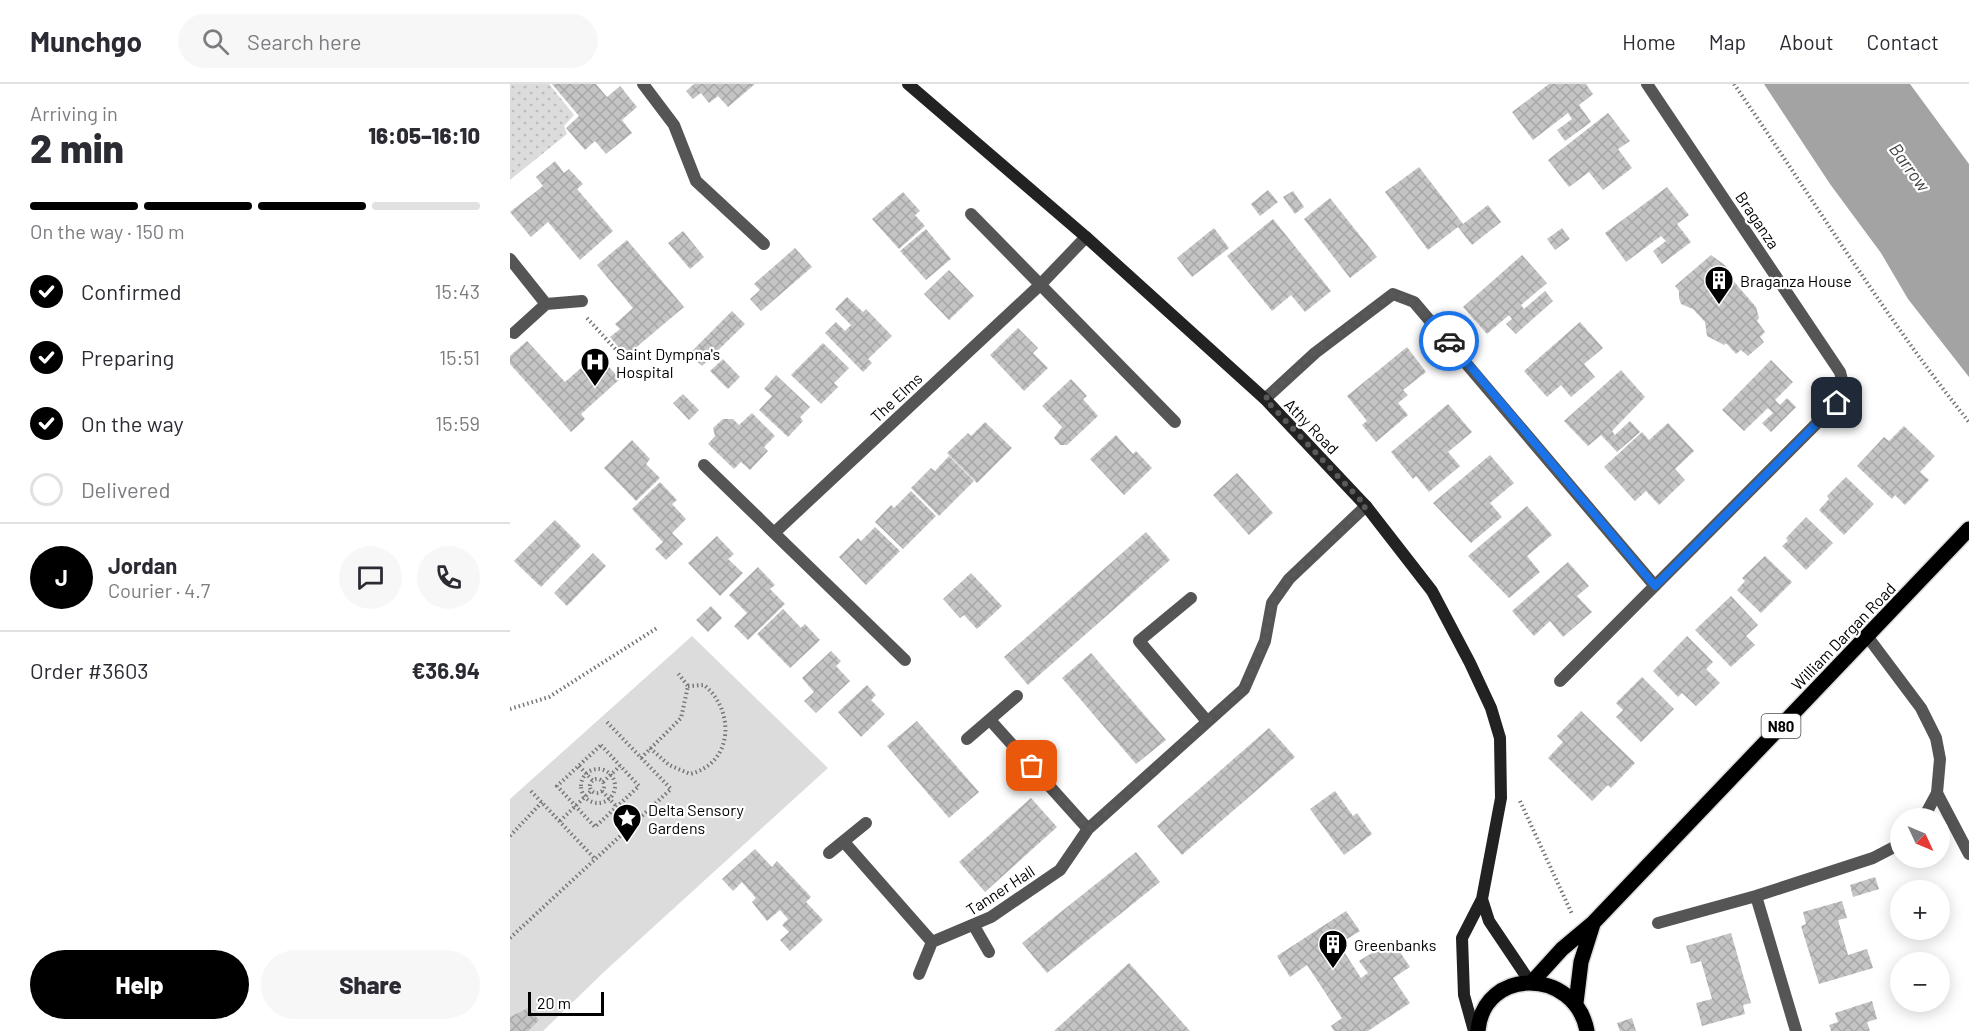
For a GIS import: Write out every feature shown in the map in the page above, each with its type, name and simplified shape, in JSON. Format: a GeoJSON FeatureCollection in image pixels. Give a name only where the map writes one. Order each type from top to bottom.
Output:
{"type":"FeatureCollection","features":[{"type":"Feature","properties":{"kind":"main road","name":"Athy Road"},"geometry":{"type":"LineString","coordinates":[[908,84],[1086,237],[1265,399],[1366,506],[1432,591],[1491,708],[1500,738],[1501,792],[1482,899],[1462,938],[1464,995],[1476,1031]]}},
{"type":"Feature","properties":{"kind":"main road","name":"William Dargan Road"},"geometry":{"type":"LineString","coordinates":[[1531,982],[1593,923],[1969,529]]}},
{"type":"Feature","properties":{"kind":"main road"},"geometry":{"type":"LineString","coordinates":[[1482,899],[1489,921],[1531,982],[1547,984],[1563,991],[1576,1003]]}},
{"type":"Feature","properties":{"kind":"main road","name":"William Dargan Road"},"geometry":{"type":"LineString","coordinates":[[1576,1003],[1581,962],[1593,923]]}},
{"type":"Feature","properties":{"kind":"main road","name":"N80"},"geometry":{"type":"LineString","coordinates":[[1476,1031],[1487,1006],[1500,993],[1514,985],[1531,982]]}},
{"type":"Feature","properties":{"kind":"main road","name":"N80"},"geometry":{"type":"LineString","coordinates":[[1576,1003],[1585,1018],[1587,1031]]}},
{"type":"Feature","properties":{"kind":"street"},"geometry":{"type":"LineString","coordinates":[[643,84],[674,125],[696,181],[764,244]]}},
{"type":"Feature","properties":{"kind":"street","name":"Braganza"},"geometry":{"type":"LineString","coordinates":[[1560,681],[1837,403],[1844,388],[1840,372],[1647,84]]}},
{"type":"Feature","properties":{"kind":"street"},"geometry":{"type":"LineString","coordinates":[[971,214],[1175,422]]}},
{"type":"Feature","properties":{"kind":"street","name":"The Elms"},"geometry":{"type":"LineString","coordinates":[[774,533],[1040,285],[1086,237]]}},
{"type":"Feature","properties":{"kind":"street"},"geometry":{"type":"LineString","coordinates":[[510,260],[546,303]]}},
{"type":"Feature","properties":{"kind":"street"},"geometry":{"type":"LineString","coordinates":[[1265,399],[1315,352],[1393,294],[1414,302],[1655,586]]}},
{"type":"Feature","properties":{"kind":"street"},"geometry":{"type":"LineString","coordinates":[[514,333],[546,303],[578,301]]}},
{"type":"Feature","properties":{"kind":"street"},"geometry":{"type":"LineString","coordinates":[[704,465],[905,660]]}},
{"type":"Feature","properties":{"kind":"street","name":"Tanner Hall"},"geometry":{"type":"LineString","coordinates":[[932,942],[974,926],[1060,870],[1088,829],[1244,688],[1265,641],[1272,603],[1289,579],[1366,506]]}},
{"type":"Feature","properties":{"kind":"street"},"geometry":{"type":"LineString","coordinates":[[1191,598],[1138,641],[1206,720]]}},
{"type":"Feature","properties":{"kind":"street"},"geometry":{"type":"LineString","coordinates":[[1867,636],[1921,708],[1936,738],[1940,759],[1937,793],[1929,808]]}},
{"type":"Feature","properties":{"kind":"street"},"geometry":{"type":"LineString","coordinates":[[967,739],[1017,696]]}},
{"type":"Feature","properties":{"kind":"street"},"geometry":{"type":"LineString","coordinates":[[990,720],[1088,829]]}},
{"type":"Feature","properties":{"kind":"street"},"geometry":{"type":"LineString","coordinates":[[1937,793],[1969,854]]}},
{"type":"Feature","properties":{"kind":"street"},"geometry":{"type":"LineString","coordinates":[[829,853],[866,824]]}},
{"type":"Feature","properties":{"kind":"street"},"geometry":{"type":"LineString","coordinates":[[844,842],[932,942],[919,974]]}},
{"type":"Feature","properties":{"kind":"street"},"geometry":{"type":"LineString","coordinates":[[1658,923],[1756,896],[1873,858],[1890,849]]}},
{"type":"Feature","properties":{"kind":"street"},"geometry":{"type":"LineString","coordinates":[[1756,896],[1796,1031]]}},
{"type":"Feature","properties":{"kind":"street"},"geometry":{"type":"LineString","coordinates":[[974,926],[989,952]]}},
{"type":"Feature","properties":{"kind":"path"},"geometry":{"type":"LineString","coordinates":[[1734,84],[1837,241],[1969,422]]}},
{"type":"Feature","properties":{"kind":"path"},"geometry":{"type":"LineString","coordinates":[[578,301],[619,353]]}},
{"type":"Feature","properties":{"kind":"path"},"geometry":{"type":"LineString","coordinates":[[510,709],[549,697],[657,628]]}},
{"type":"Feature","properties":{"kind":"path"},"geometry":{"type":"LineString","coordinates":[[677,672],[688,686]]}},
{"type":"Feature","properties":{"kind":"path"},"geometry":{"type":"LineString","coordinates":[[650,748],[669,765],[690,774],[701,771],[716,757],[726,741],[727,731],[721,703],[704,685],[688,686]]}},
{"type":"Feature","properties":{"kind":"path"},"geometry":{"type":"LineString","coordinates":[[641,758],[681,718],[688,686]]}},
{"type":"Feature","properties":{"kind":"path"},"geometry":{"type":"LineString","coordinates":[[510,938],[671,789],[606,721]]}},
{"type":"Feature","properties":{"kind":"path"},"geometry":{"type":"LineString","coordinates":[[601,745],[639,786],[595,827],[557,786],[579,766],[601,745]]}},
{"type":"Feature","properties":{"kind":"path"},"geometry":{"type":"LineString","coordinates":[[579,766],[593,781]]}},
{"type":"Feature","properties":{"kind":"path"},"geometry":{"type":"LineString","coordinates":[[603,782],[620,766]]}},
{"type":"Feature","properties":{"kind":"path"},"geometry":{"type":"LineString","coordinates":[[586,774],[601,769],[610,775],[615,785],[610,799]]}},
{"type":"Feature","properties":{"kind":"path"},"geometry":{"type":"LineString","coordinates":[[586,774],[581,788],[585,797],[595,804],[610,799]]}},
{"type":"Feature","properties":{"kind":"path"},"geometry":{"type":"LineString","coordinates":[[592,790],[598,793],[605,788],[603,782],[597,779],[593,781]]}},
{"type":"Feature","properties":{"kind":"path"},"geometry":{"type":"LineString","coordinates":[[560,821],[592,790],[593,781]]}},
{"type":"Feature","properties":{"kind":"path"},"geometry":{"type":"LineString","coordinates":[[531,791],[595,859]]}},
{"type":"Feature","properties":{"kind":"path"},"geometry":{"type":"LineString","coordinates":[[602,791],[633,824]]}},
{"type":"Feature","properties":{"kind":"path"},"geometry":{"type":"LineString","coordinates":[[1501,792],[1519,799],[1535,832],[1572,915],[1573,941]]}},
{"type":"Feature","properties":{"kind":"path"},"geometry":{"type":"LineString","coordinates":[[510,836],[542,802]]}},
{"type":"Feature","properties":{"kind":"shaded area"},"geometry":{"type":"Polygon","coordinates":[[[510,84],[549,84],[574,115],[564,126],[567,134],[510,180],[510,84]]]}},
{"type":"Feature","properties":{"kind":"shaded area","name":"Delta Sensory Gardens"},"geometry":{"type":"Polygon","coordinates":[[[692,636],[828,768],[605,971],[543,1031],[510,1031],[510,799],[692,636]]]}},
{"type":"Feature","properties":{"kind":"water","name":"Barrow"},"geometry":{"type":"Polygon","coordinates":[[[1764,84],[1910,84],[1969,164],[1969,377],[1908,299],[1881,253],[1830,184],[1764,84]]]}},
{"type":"Feature","properties":{"kind":"building"},"geometry":{"type":"Polygon","coordinates":[[[552,84],[596,84],[607,97],[620,86],[637,107],[622,120],[632,133],[606,154],[595,141],[585,150],[566,128],[579,116],[552,84]]]}},
{"type":"Feature","properties":{"kind":"building"},"geometry":{"type":"Polygon","coordinates":[[[694,84],[755,84],[728,107],[718,96],[709,103],[701,93],[693,99],[686,91],[694,84]]]}},
{"type":"Feature","properties":{"kind":"building"},"geometry":{"type":"Polygon","coordinates":[[[1549,84],[1586,84],[1593,94],[1579,105],[1591,122],[1565,141],[1557,130],[1572,119],[1568,113],[1533,140],[1512,112],[1549,84]]]}},
{"type":"Feature","properties":{"kind":"building"},"geometry":{"type":"Polygon","coordinates":[[[1608,113],[1630,141],[1618,149],[1632,168],[1603,190],[1589,172],[1569,187],[1548,160],[1608,113]]]}},
{"type":"Feature","properties":{"kind":"building"},"geometry":{"type":"Polygon","coordinates":[[[555,161],[564,173],[569,169],[583,184],[577,189],[613,231],[580,260],[548,222],[531,237],[510,212],[543,186],[536,177],[555,161]]]}},
{"type":"Feature","properties":{"kind":"building"},"geometry":{"type":"Polygon","coordinates":[[[1419,167],[1463,224],[1488,205],[1501,222],[1472,245],[1458,227],[1428,250],[1385,192],[1419,167]]]}},
{"type":"Feature","properties":{"kind":"building"},"geometry":{"type":"Polygon","coordinates":[[[1667,187],[1689,215],[1677,224],[1691,242],[1662,264],[1653,251],[1666,241],[1661,236],[1626,262],[1605,233],[1667,187]]]}},
{"type":"Feature","properties":{"kind":"building"},"geometry":{"type":"Polygon","coordinates":[[[1268,190],[1278,202],[1260,216],[1251,204],[1268,190]]]}},
{"type":"Feature","properties":{"kind":"building"},"geometry":{"type":"Polygon","coordinates":[[[1293,191],[1304,207],[1295,214],[1283,197],[1293,191]]]}},
{"type":"Feature","properties":{"kind":"building"},"geometry":{"type":"Polygon","coordinates":[[[903,192],[920,211],[915,215],[925,226],[899,249],[872,219],[903,192]]]}},
{"type":"Feature","properties":{"kind":"building"},"geometry":{"type":"Polygon","coordinates":[[[1330,198],[1377,257],[1350,278],[1304,219],[1330,198]]]}},
{"type":"Feature","properties":{"kind":"building"},"geometry":{"type":"Polygon","coordinates":[[[1273,219],[1331,291],[1305,312],[1291,295],[1272,311],[1227,256],[1273,219]]]}},
{"type":"Feature","properties":{"kind":"building"},"geometry":{"type":"Polygon","coordinates":[[[1214,228],[1229,248],[1192,277],[1177,258],[1214,228]]]}},
{"type":"Feature","properties":{"kind":"building"},"geometry":{"type":"Polygon","coordinates":[[[1562,228],[1570,239],[1555,250],[1547,239],[1562,228]]]}},
{"type":"Feature","properties":{"kind":"building"},"geometry":{"type":"Polygon","coordinates":[[[926,229],[951,259],[926,280],[900,251],[926,229]]]}},
{"type":"Feature","properties":{"kind":"building"},"geometry":{"type":"Polygon","coordinates":[[[683,231],[704,257],[690,269],[668,243],[683,231]]]}},
{"type":"Feature","properties":{"kind":"building"},"geometry":{"type":"Polygon","coordinates":[[[627,240],[684,307],[626,356],[610,337],[620,329],[615,324],[633,308],[597,265],[627,240]]]}},
{"type":"Feature","properties":{"kind":"building"},"geometry":{"type":"Polygon","coordinates":[[[795,248],[812,267],[761,311],[750,299],[760,290],[754,284],[795,248]]]}},
{"type":"Feature","properties":{"kind":"building"},"geometry":{"type":"Polygon","coordinates":[[[1522,255],[1547,283],[1521,305],[1524,309],[1545,291],[1553,301],[1516,334],[1506,324],[1512,319],[1509,315],[1487,334],[1463,307],[1522,255]]]}},
{"type":"Feature","properties":{"kind":"building","name":"Braganza House"},"geometry":{"type":"Polygon","coordinates":[[[1711,255],[1726,266],[1730,277],[1756,307],[1759,318],[1757,321],[1765,332],[1760,337],[1764,342],[1748,356],[1741,350],[1736,354],[1726,343],[1724,345],[1707,336],[1705,322],[1693,309],[1681,304],[1679,291],[1675,286],[1711,255]]]}},
{"type":"Feature","properties":{"kind":"building"},"geometry":{"type":"Polygon","coordinates":[[[949,270],[974,296],[949,320],[924,294],[949,270]]]}},
{"type":"Feature","properties":{"kind":"building"},"geometry":{"type":"Polygon","coordinates":[[[847,297],[863,312],[866,309],[892,336],[868,359],[872,363],[863,372],[825,333],[836,322],[845,331],[851,325],[835,309],[847,297]]]}},
{"type":"Feature","properties":{"kind":"building"},"geometry":{"type":"Polygon","coordinates":[[[732,311],[745,324],[702,366],[689,354],[732,311]]]}},
{"type":"Feature","properties":{"kind":"building"},"geometry":{"type":"Polygon","coordinates":[[[1580,322],[1603,348],[1584,364],[1595,377],[1571,397],[1561,385],[1547,397],[1524,371],[1580,322]]]}},
{"type":"Feature","properties":{"kind":"building"},"geometry":{"type":"Polygon","coordinates":[[[1018,328],[1038,348],[1033,353],[1048,368],[1024,391],[990,355],[1018,328]]]}},
{"type":"Feature","properties":{"kind":"building"},"geometry":{"type":"Polygon","coordinates":[[[527,341],[565,382],[597,354],[620,379],[581,414],[585,419],[571,432],[510,364],[510,356],[527,341]]]}},
{"type":"Feature","properties":{"kind":"building"},"geometry":{"type":"Polygon","coordinates":[[[823,343],[849,368],[834,383],[838,387],[821,404],[791,375],[823,343]]]}},
{"type":"Feature","properties":{"kind":"building"},"geometry":{"type":"Polygon","coordinates":[[[1407,347],[1426,372],[1403,390],[1408,395],[1398,403],[1408,415],[1376,442],[1362,425],[1367,421],[1347,396],[1407,347]]]}},
{"type":"Feature","properties":{"kind":"building"},"geometry":{"type":"Polygon","coordinates":[[[723,359],[740,377],[728,389],[710,371],[723,359]]]}},
{"type":"Feature","properties":{"kind":"building"},"geometry":{"type":"Polygon","coordinates":[[[1771,360],[1793,382],[1775,400],[1780,405],[1787,398],[1796,407],[1771,432],[1762,423],[1773,413],[1768,408],[1744,431],[1722,410],[1771,360]]]}},
{"type":"Feature","properties":{"kind":"building"},"geometry":{"type":"Polygon","coordinates":[[[1621,370],[1645,397],[1612,431],[1615,435],[1630,421],[1640,432],[1617,452],[1601,435],[1588,446],[1564,421],[1621,370]]]}},
{"type":"Feature","properties":{"kind":"building"},"geometry":{"type":"Polygon","coordinates":[[[776,375],[810,407],[800,417],[803,421],[788,437],[759,410],[772,396],[764,389],[776,375]]]}},
{"type":"Feature","properties":{"kind":"building"},"geometry":{"type":"Polygon","coordinates":[[[1071,379],[1087,396],[1083,399],[1098,416],[1067,445],[1060,445],[1054,438],[1062,427],[1042,406],[1071,379]]]}},
{"type":"Feature","properties":{"kind":"building"},"geometry":{"type":"Polygon","coordinates":[[[683,394],[699,410],[689,420],[673,403],[683,394]]]}},
{"type":"Feature","properties":{"kind":"building"},"geometry":{"type":"Polygon","coordinates":[[[1448,404],[1472,432],[1448,452],[1460,466],[1429,492],[1416,476],[1413,479],[1391,452],[1448,404]]]}},
{"type":"Feature","properties":{"kind":"building"},"geometry":{"type":"Polygon","coordinates":[[[752,413],[775,436],[764,447],[768,451],[750,470],[741,462],[734,469],[708,444],[715,436],[713,428],[723,419],[733,419],[739,425],[752,413]]]}},
{"type":"Feature","properties":{"kind":"building"},"geometry":{"type":"Polygon","coordinates":[[[985,422],[1012,448],[977,483],[947,453],[968,433],[971,436],[985,422]]]}},
{"type":"Feature","properties":{"kind":"building"},"geometry":{"type":"Polygon","coordinates":[[[1668,423],[1694,451],[1675,469],[1685,480],[1659,505],[1646,491],[1635,501],[1604,467],[1642,432],[1649,440],[1668,423]]]}},
{"type":"Feature","properties":{"kind":"building"},"geometry":{"type":"Polygon","coordinates":[[[1904,426],[1935,456],[1920,472],[1929,480],[1905,505],[1895,495],[1892,499],[1857,466],[1884,437],[1889,441],[1904,426]]]}},
{"type":"Feature","properties":{"kind":"building"},"geometry":{"type":"Polygon","coordinates":[[[1116,435],[1133,454],[1136,451],[1152,468],[1124,495],[1090,459],[1116,435]]]}},
{"type":"Feature","properties":{"kind":"building"},"geometry":{"type":"Polygon","coordinates":[[[632,440],[650,459],[646,464],[660,478],[636,501],[604,468],[632,440]]]}},
{"type":"Feature","properties":{"kind":"building"},"geometry":{"type":"Polygon","coordinates":[[[1490,455],[1514,483],[1490,503],[1502,517],[1471,543],[1433,503],[1490,455]]]}},
{"type":"Feature","properties":{"kind":"building"},"geometry":{"type":"Polygon","coordinates":[[[949,456],[974,481],[939,516],[911,488],[931,468],[935,471],[949,456]]]}},
{"type":"Feature","properties":{"kind":"building"},"geometry":{"type":"Polygon","coordinates":[[[1237,473],[1273,513],[1249,535],[1213,495],[1237,473]]]}},
{"type":"Feature","properties":{"kind":"building"},"geometry":{"type":"Polygon","coordinates":[[[1846,477],[1874,504],[1844,535],[1819,510],[1829,499],[1827,496],[1846,477]]]}},
{"type":"Feature","properties":{"kind":"building"},"geometry":{"type":"Polygon","coordinates":[[[660,482],[677,500],[672,504],[686,519],[672,533],[683,544],[666,560],[655,549],[663,542],[632,509],[660,482]]]}},
{"type":"Feature","properties":{"kind":"building"},"geometry":{"type":"Polygon","coordinates":[[[911,491],[936,516],[903,549],[875,522],[891,505],[894,508],[911,491]]]}},
{"type":"Feature","properties":{"kind":"building"},"geometry":{"type":"Polygon","coordinates":[[[1527,506],[1552,535],[1527,556],[1540,572],[1509,598],[1468,556],[1527,506]]]}},
{"type":"Feature","properties":{"kind":"building"},"geometry":{"type":"Polygon","coordinates":[[[1806,517],[1833,543],[1806,570],[1782,546],[1788,541],[1786,538],[1806,517]]]}},
{"type":"Feature","properties":{"kind":"building"},"geometry":{"type":"Polygon","coordinates":[[[555,520],[581,546],[541,587],[514,561],[555,520]]]}},
{"type":"Feature","properties":{"kind":"building"},"geometry":{"type":"Polygon","coordinates":[[[875,527],[900,551],[866,585],[839,557],[858,538],[861,541],[875,527]]]}},
{"type":"Feature","properties":{"kind":"building"},"geometry":{"type":"Polygon","coordinates":[[[1146,532],[1170,560],[1028,685],[1004,657],[1146,532]]]}},
{"type":"Feature","properties":{"kind":"building"},"geometry":{"type":"Polygon","coordinates":[[[717,536],[734,554],[728,559],[743,573],[720,596],[688,563],[717,536]]]}},
{"type":"Feature","properties":{"kind":"building"},"geometry":{"type":"Polygon","coordinates":[[[593,553],[606,566],[567,606],[554,593],[593,553]]]}},
{"type":"Feature","properties":{"kind":"building"},"geometry":{"type":"Polygon","coordinates":[[[1765,556],[1792,582],[1761,613],[1737,590],[1745,581],[1742,578],[1765,556]]]}},
{"type":"Feature","properties":{"kind":"building"},"geometry":{"type":"Polygon","coordinates":[[[1568,562],[1589,586],[1577,596],[1592,612],[1563,637],[1550,621],[1534,636],[1512,611],[1568,562]]]}},
{"type":"Feature","properties":{"kind":"building"},"geometry":{"type":"Polygon","coordinates":[[[758,567],[775,585],[770,589],[785,604],[748,640],[734,626],[747,613],[729,595],[758,567]]]}},
{"type":"Feature","properties":{"kind":"building"},"geometry":{"type":"Polygon","coordinates":[[[971,573],[1002,606],[977,629],[964,615],[960,618],[943,599],[971,573]]]}},
{"type":"Feature","properties":{"kind":"building"},"geometry":{"type":"Polygon","coordinates":[[[1731,596],[1758,625],[1746,636],[1755,645],[1731,667],[1695,630],[1731,596]]]}},
{"type":"Feature","properties":{"kind":"building"},"geometry":{"type":"Polygon","coordinates":[[[711,606],[722,618],[708,632],[696,620],[711,606]]]}},
{"type":"Feature","properties":{"kind":"building"},"geometry":{"type":"Polygon","coordinates":[[[783,609],[801,628],[805,624],[820,640],[790,668],[757,634],[783,609]]]}},
{"type":"Feature","properties":{"kind":"building"},"geometry":{"type":"Polygon","coordinates":[[[1687,636],[1713,662],[1706,669],[1720,683],[1696,706],[1682,693],[1678,697],[1653,671],[1687,636]]]}},
{"type":"Feature","properties":{"kind":"building"},"geometry":{"type":"Polygon","coordinates":[[[831,651],[841,661],[836,666],[850,681],[816,713],[804,701],[814,692],[802,678],[831,651]]]}},
{"type":"Feature","properties":{"kind":"building"},"geometry":{"type":"Polygon","coordinates":[[[1091,653],[1166,740],[1136,764],[1062,678],[1091,653]]]}},
{"type":"Feature","properties":{"kind":"building"},"geometry":{"type":"Polygon","coordinates":[[[1642,677],[1674,709],[1641,742],[1616,717],[1623,710],[1616,703],[1642,677]]]}},
{"type":"Feature","properties":{"kind":"building"},"geometry":{"type":"Polygon","coordinates":[[[867,685],[876,695],[871,700],[885,714],[861,737],[838,712],[867,685]]]}},
{"type":"Feature","properties":{"kind":"building"},"geometry":{"type":"Polygon","coordinates":[[[1581,711],[1635,763],[1611,788],[1608,785],[1592,801],[1548,758],[1563,742],[1557,736],[1581,711]]]}},
{"type":"Feature","properties":{"kind":"building"},"geometry":{"type":"Polygon","coordinates":[[[917,721],[979,792],[949,818],[887,746],[917,721]]]}},
{"type":"Feature","properties":{"kind":"building"},"geometry":{"type":"Polygon","coordinates":[[[1269,728],[1295,757],[1182,855],[1157,826],[1269,728]]]}},
{"type":"Feature","properties":{"kind":"building"},"geometry":{"type":"Polygon","coordinates":[[[1335,791],[1353,816],[1357,813],[1372,834],[1344,855],[1310,809],[1335,791]]]}},
{"type":"Feature","properties":{"kind":"building"},"geometry":{"type":"Polygon","coordinates":[[[1031,798],[1057,827],[985,892],[959,862],[1031,798]]]}},
{"type":"Feature","properties":{"kind":"building"},"geometry":{"type":"Polygon","coordinates":[[[755,849],[772,867],[777,861],[811,897],[806,902],[823,920],[790,951],[780,940],[789,932],[782,925],[788,919],[780,910],[767,921],[752,902],[756,898],[742,882],[733,891],[722,879],[755,849]]]}},
{"type":"Feature","properties":{"kind":"building"},"geometry":{"type":"Polygon","coordinates":[[[1136,852],[1160,882],[1047,973],[1022,943],[1136,852]]]}},
{"type":"Feature","properties":{"kind":"building"},"geometry":{"type":"Polygon","coordinates":[[[1875,877],[1879,889],[1853,897],[1850,885],[1875,877]]]}},
{"type":"Feature","properties":{"kind":"building"},"geometry":{"type":"Polygon","coordinates":[[[1842,901],[1847,918],[1838,920],[1848,955],[1867,949],[1873,968],[1819,984],[1801,926],[1806,924],[1803,912],[1842,901]]]}},
{"type":"Feature","properties":{"kind":"building","name":"Greenbanks"},"geometry":{"type":"Polygon","coordinates":[[[1346,911],[1360,931],[1339,944],[1361,978],[1368,973],[1359,961],[1392,940],[1410,967],[1393,978],[1410,1003],[1368,1031],[1334,1031],[1331,1026],[1342,1018],[1307,965],[1290,977],[1277,956],[1346,911]]]}},
{"type":"Feature","properties":{"kind":"building"},"geometry":{"type":"Polygon","coordinates":[[[1731,933],[1751,1003],[1743,1005],[1745,1014],[1702,1026],[1696,1003],[1712,999],[1701,961],[1691,964],[1686,946],[1731,933]]]}},
{"type":"Feature","properties":{"kind":"building"},"geometry":{"type":"Polygon","coordinates":[[[1129,963],[1190,1031],[1054,1031],[1129,963]]]}},
{"type":"Feature","properties":{"kind":"building"},"geometry":{"type":"Polygon","coordinates":[[[1872,1001],[1877,1019],[1867,1022],[1870,1031],[1831,1031],[1829,1025],[1838,1022],[1835,1013],[1872,1001]]]}},
{"type":"Feature","properties":{"kind":"building"},"geometry":{"type":"Polygon","coordinates":[[[528,1008],[539,1020],[528,1031],[510,1031],[510,1017],[528,1008]]]}},
{"type":"Feature","properties":{"kind":"building"},"geometry":{"type":"Polygon","coordinates":[[[1632,1018],[1636,1031],[1620,1031],[1617,1023],[1632,1018]]]}},
{"type":"Feature","properties":{"kind":"way so far"},"geometry":{"type":"LineString","coordinates":[[1032,766],[1088,829],[1244,688],[1265,641],[1272,603],[1289,579],[1311,556],[1366,506],[1265,399],[1315,352],[1393,294],[1414,302],[1449,341]]}},
{"type":"Feature","properties":{"kind":"place","name":"Braganza House"},"geometry":{"type":"Point","coordinates":[1719,306]}},
{"type":"Feature","properties":{"kind":"place","name":"Saint Dympna's Hospital"},"geometry":{"type":"Point","coordinates":[595,388]}},
{"type":"Feature","properties":{"kind":"place","name":"Delta Sensory Gardens"},"geometry":{"type":"Point","coordinates":[627,844]}},
{"type":"Feature","properties":{"kind":"place","name":"Greenbanks"},"geometry":{"type":"Point","coordinates":[1333,970]}},
{"type":"Feature","properties":{"kind":"route"},"geometry":{"type":"LineString","coordinates":[[1449,341],[1655,586],[1837,403]]}}]}
